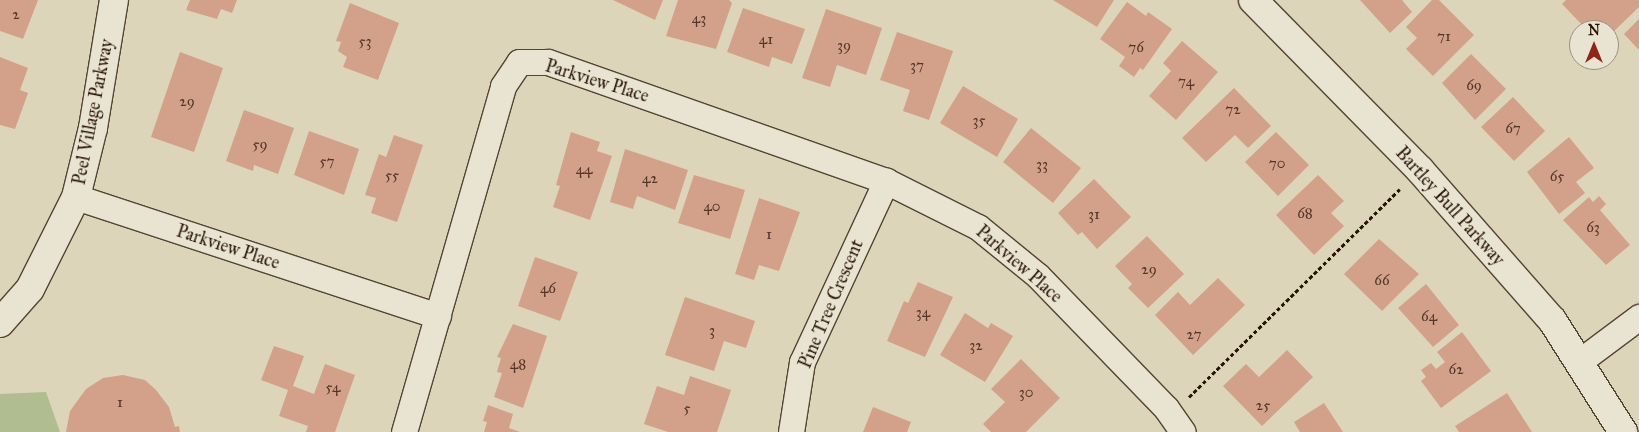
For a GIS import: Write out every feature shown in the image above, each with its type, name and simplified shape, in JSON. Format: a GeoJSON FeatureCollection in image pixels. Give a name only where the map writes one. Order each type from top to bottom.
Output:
{"type":"FeatureCollection","features":[{"type":"Feature","properties":{"kind":"street","name":"Peel Village Parkway"},"geometry":{"type":"LineString","coordinates":[[0,323],[30,289],[76,197],[93,128],[114,0]]}},
{"type":"Feature","properties":{"kind":"street","name":"Bartley Bull Parkway"},"geometry":{"type":"LineString","coordinates":[[1253,0],[1420,170],[1552,320],[1580,361],[1623,432]]}},
{"type":"Feature","properties":{"kind":"street","name":"Parkview Place"},"geometry":{"type":"LineString","coordinates":[[76,197],[438,316],[503,86],[519,62],[548,62],[886,181],[978,227],[1038,276],[1177,424]]}},
{"type":"Feature","properties":{"kind":"street","name":"Pine Tree Crescent"},"geometry":{"type":"LineString","coordinates":[[791,432],[802,362],[886,181]]}},
{"type":"Feature","properties":{"kind":"street"},"geometry":{"type":"LineString","coordinates":[[404,432],[438,316]]}},
{"type":"Feature","properties":{"kind":"street"},"geometry":{"type":"LineString","coordinates":[[1580,361],[1639,317]]}},
{"type":"Feature","properties":{"kind":"path"},"geometry":{"type":"LineString","coordinates":[[1177,424],[1406,184]]}},
{"type":"Feature","properties":{"kind":"green space"},"geometry":{"type":"Polygon","coordinates":[[[46,392],[60,432],[0,432],[0,394],[46,392]]]}},
{"type":"Feature","properties":{"kind":"building"},"geometry":{"type":"Polygon","coordinates":[[[0,0],[38,0],[23,39],[0,31],[0,0]]]}},
{"type":"Feature","properties":{"kind":"building"},"geometry":{"type":"Polygon","coordinates":[[[190,0],[237,0],[232,13],[221,9],[217,19],[186,10],[190,0]]]}},
{"type":"Feature","properties":{"kind":"building"},"geometry":{"type":"Polygon","coordinates":[[[613,0],[663,0],[655,20],[613,0]]]}},
{"type":"Feature","properties":{"kind":"building"},"geometry":{"type":"Polygon","coordinates":[[[678,0],[729,0],[732,3],[716,49],[666,36],[678,0]]]}},
{"type":"Feature","properties":{"kind":"building"},"geometry":{"type":"Polygon","coordinates":[[[1053,0],[1114,0],[1097,27],[1053,0]]]}},
{"type":"Feature","properties":{"kind":"building"},"geometry":{"type":"Polygon","coordinates":[[[1360,0],[1402,0],[1412,12],[1390,33],[1360,0]]]}},
{"type":"Feature","properties":{"kind":"building"},"geometry":{"type":"Polygon","coordinates":[[[1432,0],[1439,0],[1474,35],[1433,76],[1406,49],[1417,38],[1406,27],[1432,0]]]}},
{"type":"Feature","properties":{"kind":"building"},"geometry":{"type":"Polygon","coordinates":[[[1566,0],[1639,0],[1639,7],[1619,26],[1619,20],[1577,20],[1562,4],[1566,0]]]}},
{"type":"Feature","properties":{"kind":"building"},"geometry":{"type":"Polygon","coordinates":[[[1127,2],[1146,16],[1148,12],[1172,29],[1143,70],[1140,68],[1134,77],[1119,66],[1125,57],[1100,39],[1127,2]]]}},
{"type":"Feature","properties":{"kind":"building"},"geometry":{"type":"Polygon","coordinates":[[[350,3],[399,23],[378,80],[343,67],[347,57],[338,51],[341,42],[336,41],[350,3]]]}},
{"type":"Feature","properties":{"kind":"building"},"geometry":{"type":"Polygon","coordinates":[[[743,8],[805,29],[792,64],[772,57],[769,67],[727,52],[743,8]]]}},
{"type":"Feature","properties":{"kind":"building"},"geometry":{"type":"Polygon","coordinates":[[[826,9],[882,28],[866,75],[837,65],[830,87],[802,78],[826,9]]]}},
{"type":"Feature","properties":{"kind":"building"},"geometry":{"type":"Polygon","coordinates":[[[1639,19],[1639,50],[1624,34],[1639,19]]]}},
{"type":"Feature","properties":{"kind":"building"},"geometry":{"type":"Polygon","coordinates":[[[897,32],[953,51],[929,120],[903,111],[910,90],[880,80],[897,32]]]}},
{"type":"Feature","properties":{"kind":"building"},"geometry":{"type":"Polygon","coordinates":[[[1182,41],[1218,72],[1176,120],[1149,96],[1171,71],[1163,63],[1182,41]]]}},
{"type":"Feature","properties":{"kind":"building"},"geometry":{"type":"Polygon","coordinates":[[[180,52],[223,68],[194,152],[151,137],[180,52]]]}},
{"type":"Feature","properties":{"kind":"building"},"geometry":{"type":"Polygon","coordinates":[[[1471,54],[1506,89],[1475,120],[1442,83],[1471,54]]]}},
{"type":"Feature","properties":{"kind":"building"},"geometry":{"type":"Polygon","coordinates":[[[0,57],[28,68],[20,90],[28,93],[15,129],[0,125],[0,57]]]}},
{"type":"Feature","properties":{"kind":"building"},"geometry":{"type":"Polygon","coordinates":[[[963,86],[1018,119],[997,157],[940,123],[963,86]]]}},
{"type":"Feature","properties":{"kind":"building"},"geometry":{"type":"Polygon","coordinates":[[[1234,88],[1271,126],[1248,148],[1235,135],[1206,162],[1182,138],[1234,88]]]}},
{"type":"Feature","properties":{"kind":"building"},"geometry":{"type":"Polygon","coordinates":[[[1513,97],[1545,131],[1514,161],[1481,127],[1513,97]]]}},
{"type":"Feature","properties":{"kind":"building"},"geometry":{"type":"Polygon","coordinates":[[[244,110],[294,128],[278,174],[254,165],[253,171],[226,161],[244,110]]]}},
{"type":"Feature","properties":{"kind":"building"},"geometry":{"type":"Polygon","coordinates":[[[1031,128],[1081,168],[1053,203],[1003,162],[1031,128]]]}},
{"type":"Feature","properties":{"kind":"building"},"geometry":{"type":"Polygon","coordinates":[[[309,131],[359,149],[344,195],[294,175],[309,131]]]}},
{"type":"Feature","properties":{"kind":"building"},"geometry":{"type":"Polygon","coordinates":[[[571,132],[600,142],[597,151],[612,156],[590,220],[553,207],[560,186],[556,185],[571,132]]]}},
{"type":"Feature","properties":{"kind":"building"},"geometry":{"type":"Polygon","coordinates":[[[1276,132],[1309,165],[1278,196],[1245,162],[1276,132]]]}},
{"type":"Feature","properties":{"kind":"building"},"geometry":{"type":"Polygon","coordinates":[[[394,135],[423,145],[397,222],[371,213],[376,198],[365,195],[379,154],[386,157],[394,135]]]}},
{"type":"Feature","properties":{"kind":"building"},"geometry":{"type":"Polygon","coordinates":[[[1569,137],[1594,168],[1576,182],[1585,193],[1559,214],[1527,172],[1569,137]]]}},
{"type":"Feature","properties":{"kind":"building"},"geometry":{"type":"Polygon","coordinates":[[[625,149],[688,170],[675,210],[637,196],[633,209],[610,202],[625,149]]]}},
{"type":"Feature","properties":{"kind":"building"},"geometry":{"type":"Polygon","coordinates":[[[694,175],[745,190],[730,239],[678,223],[694,175]]]}},
{"type":"Feature","properties":{"kind":"building"},"geometry":{"type":"Polygon","coordinates":[[[1318,175],[1344,201],[1331,213],[1344,226],[1314,255],[1276,215],[1318,175]]]}},
{"type":"Feature","properties":{"kind":"building"},"geometry":{"type":"Polygon","coordinates":[[[1094,179],[1131,217],[1097,249],[1082,232],[1078,235],[1058,213],[1094,179]]]}},
{"type":"Feature","properties":{"kind":"building"},"geometry":{"type":"Polygon","coordinates":[[[1599,196],[1606,204],[1600,210],[1630,245],[1606,265],[1563,220],[1589,197],[1593,202],[1599,196]]]}},
{"type":"Feature","properties":{"kind":"building"},"geometry":{"type":"Polygon","coordinates":[[[759,198],[800,212],[779,271],[759,265],[754,280],[735,274],[759,198]]]}},
{"type":"Feature","properties":{"kind":"building"},"geometry":{"type":"Polygon","coordinates":[[[1147,236],[1184,274],[1148,308],[1128,288],[1132,284],[1115,266],[1147,236]]]}},
{"type":"Feature","properties":{"kind":"building"},"geometry":{"type":"Polygon","coordinates":[[[1379,239],[1419,274],[1382,311],[1344,274],[1379,239]]]}},
{"type":"Feature","properties":{"kind":"building"},"geometry":{"type":"Polygon","coordinates":[[[535,257],[578,272],[560,321],[518,306],[535,257]]]}},
{"type":"Feature","properties":{"kind":"building"},"geometry":{"type":"Polygon","coordinates":[[[1218,278],[1245,305],[1193,355],[1155,315],[1178,292],[1190,305],[1218,278]]]}},
{"type":"Feature","properties":{"kind":"building"},"geometry":{"type":"Polygon","coordinates":[[[918,282],[953,297],[925,357],[887,341],[904,301],[908,303],[918,282]]]}},
{"type":"Feature","properties":{"kind":"building"},"geometry":{"type":"Polygon","coordinates":[[[1426,284],[1459,325],[1433,347],[1398,308],[1426,284]]]}},
{"type":"Feature","properties":{"kind":"building"},"geometry":{"type":"Polygon","coordinates":[[[685,297],[755,321],[746,348],[724,341],[714,371],[665,355],[685,297]]]}},
{"type":"Feature","properties":{"kind":"building"},"geometry":{"type":"Polygon","coordinates":[[[965,313],[988,328],[991,323],[1013,336],[985,382],[940,355],[965,313]]]}},
{"type":"Feature","properties":{"kind":"building"},"geometry":{"type":"Polygon","coordinates":[[[513,324],[547,336],[523,408],[494,397],[502,373],[497,372],[501,358],[497,357],[513,324]]]}},
{"type":"Feature","properties":{"kind":"building"},"geometry":{"type":"Polygon","coordinates":[[[1462,332],[1491,371],[1441,408],[1421,381],[1426,377],[1421,370],[1431,363],[1436,369],[1445,362],[1437,352],[1462,332]]]}},
{"type":"Feature","properties":{"kind":"building"},"geometry":{"type":"Polygon","coordinates":[[[274,346],[304,356],[293,386],[314,394],[325,364],[355,375],[335,432],[306,432],[308,426],[279,416],[288,390],[261,380],[274,346]]]}},
{"type":"Feature","properties":{"kind":"building"},"geometry":{"type":"Polygon","coordinates":[[[1287,350],[1313,377],[1262,426],[1223,386],[1246,364],[1259,377],[1287,350]]]}},
{"type":"Feature","properties":{"kind":"building"},"geometry":{"type":"Polygon","coordinates":[[[1021,359],[1060,398],[1026,432],[991,432],[983,424],[1005,402],[991,389],[1021,359]]]}},
{"type":"Feature","properties":{"kind":"building"},"geometry":{"type":"Polygon","coordinates":[[[123,375],[145,380],[156,390],[169,407],[175,427],[179,426],[180,432],[66,432],[70,411],[86,389],[103,378],[123,375]]]}},
{"type":"Feature","properties":{"kind":"building"},"geometry":{"type":"Polygon","coordinates":[[[690,376],[731,390],[717,432],[668,432],[644,424],[657,386],[684,395],[690,376]]]}},
{"type":"Feature","properties":{"kind":"building"},"geometry":{"type":"Polygon","coordinates":[[[1507,393],[1532,432],[1459,432],[1455,426],[1507,393]]]}},
{"type":"Feature","properties":{"kind":"building"},"geometry":{"type":"Polygon","coordinates":[[[1324,403],[1343,432],[1300,432],[1294,422],[1324,403]]]}},
{"type":"Feature","properties":{"kind":"building"},"geometry":{"type":"Polygon","coordinates":[[[488,405],[513,414],[509,428],[520,432],[484,432],[487,422],[483,421],[488,405]]]}},
{"type":"Feature","properties":{"kind":"building"},"geometry":{"type":"Polygon","coordinates":[[[873,407],[911,422],[907,432],[863,432],[873,407]]]}}]}
